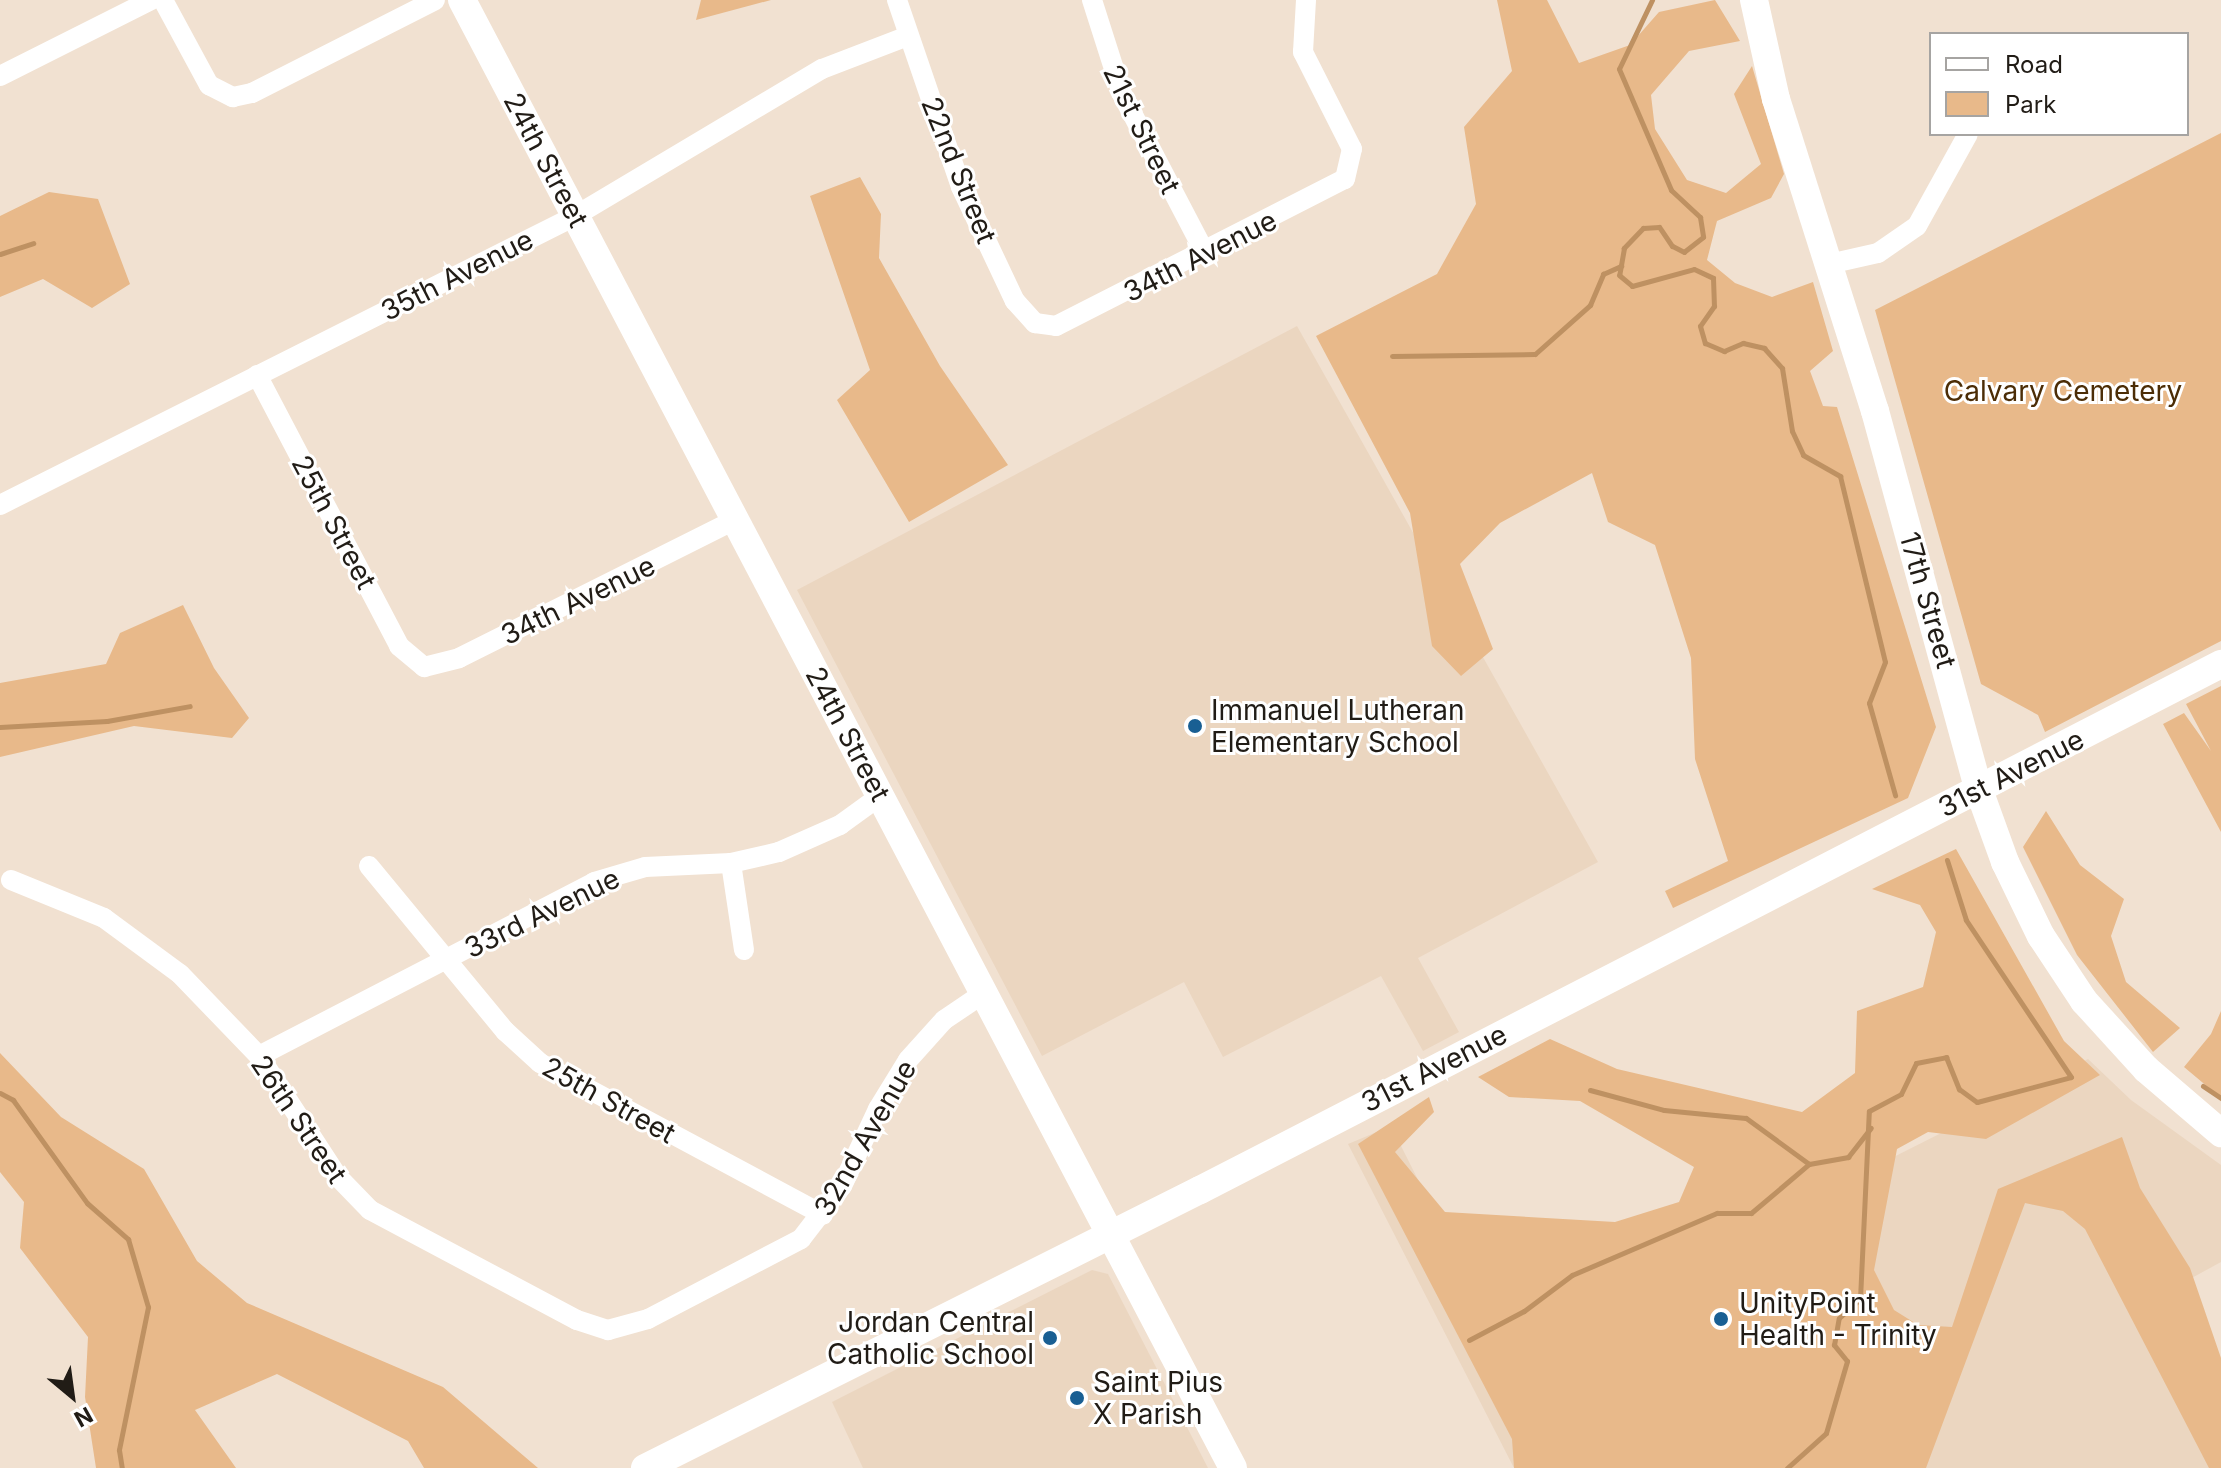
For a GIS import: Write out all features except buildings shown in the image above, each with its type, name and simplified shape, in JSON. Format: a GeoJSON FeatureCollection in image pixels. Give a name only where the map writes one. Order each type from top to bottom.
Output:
{"type":"FeatureCollection","features":[{"type":"Feature","properties":{"kind":"street"},"geometry":{"type":"LineString","coordinates":[[0,76],[151,0]]}},
{"type":"Feature","properties":{"kind":"street"},"geometry":{"type":"LineString","coordinates":[[163,0],[209,85],[222,95],[252,93],[435,0]]}},
{"type":"Feature","properties":{"kind":"street","name":"24th Street"},"geometry":{"type":"LineString","coordinates":[[462,0],[1233,1468]]}},
{"type":"Feature","properties":{"kind":"street","name":"22nd Street"},"geometry":{"type":"LineString","coordinates":[[897,0],[978,224],[1015,301],[1025,315],[1043,326]]}},
{"type":"Feature","properties":{"kind":"street","name":"21st Street"},"geometry":{"type":"LineString","coordinates":[[1092,0],[1122,94],[1205,253]]}},
{"type":"Feature","properties":{"kind":"street","name":"34th Avenue"},"geometry":{"type":"LineString","coordinates":[[1043,326],[1064,325],[1325,193],[1350,171],[1352,149],[1303,52],[1306,0]]}},
{"type":"Feature","properties":{"kind":"street","name":"17th Street"},"geometry":{"type":"LineString","coordinates":[[1754,0],[1776,99],[1829,264],[1979,790],[2019,894],[2061,968],[2146,1069],[2221,1133]]}},
{"type":"Feature","properties":{"kind":"street","name":"35th Avenue"},"geometry":{"type":"LineString","coordinates":[[0,505],[575,216],[822,69],[908,36]]}},
{"type":"Feature","properties":{"kind":"street"},"geometry":{"type":"LineString","coordinates":[[1829,264],[1878,253],[1917,226],[1967,136]]}},
{"type":"Feature","properties":{"kind":"street","name":"25th Street"},"geometry":{"type":"LineString","coordinates":[[257,375],[399,646],[417,665]]}},
{"type":"Feature","properties":{"kind":"street","name":"34th Avenue"},"geometry":{"type":"LineString","coordinates":[[417,665],[434,668],[459,658],[735,520]]}},
{"type":"Feature","properties":{"kind":"street","name":"31st Avenue"},"geometry":{"type":"LineString","coordinates":[[645,1468],[1110,1234],[2221,664]]}},
{"type":"Feature","properties":{"kind":"street","name":"33rd Avenue"},"geometry":{"type":"LineString","coordinates":[[259,1056],[623,872],[731,863],[803,843],[840,825],[880,796]]}},
{"type":"Feature","properties":{"kind":"street"},"geometry":{"type":"LineString","coordinates":[[731,863],[744,950]]}},
{"type":"Feature","properties":{"kind":"street","name":"25th Street"},"geometry":{"type":"LineString","coordinates":[[369,866],[505,1031],[562,1078],[823,1215]]}},
{"type":"Feature","properties":{"kind":"street","name":"26th Street"},"geometry":{"type":"LineString","coordinates":[[11,880],[104,918],[155,953],[259,1056],[352,1196],[445,1252],[577,1320],[608,1330]]}},
{"type":"Feature","properties":{"kind":"street","name":"32nd Avenue"},"geometry":{"type":"LineString","coordinates":[[608,1330],[648,1319],[754,1267],[801,1239],[823,1215],[908,1060],[944,1020],[984,993]]}},
{"type":"Feature","properties":{"kind":"shaded area","name":"Immanuel Lutheran Elementary School"},"geometry":{"type":"Polygon","coordinates":[[[1297,326],[1598,862],[1418,958],[1459,1032],[1423,1051],[1381,976],[1223,1057],[1184,982],[1042,1056],[797,590],[1297,326]]]}},
{"type":"Feature","properties":{"kind":"shaded area","name":"UnityPoint Health - Trinity"},"geometry":{"type":"Polygon","coordinates":[[[2088,1059],[2131,1100],[2221,1165],[2221,1262],[2179,1285],[2221,1468],[1514,1468],[1348,1144],[1391,1126],[1505,1353],[2088,1059]]]}},
{"type":"Feature","properties":{"kind":"shaded area","name":"Jordan Central Catholic School"},"geometry":{"type":"Polygon","coordinates":[[[1092,1270],[1108,1274],[1208,1468],[863,1468],[832,1402],[1092,1270]]]}},
{"type":"Feature","properties":{"kind":"green space"},"geometry":{"type":"Polygon","coordinates":[[[701,0],[771,0],[696,20],[701,0]]]}},
{"type":"Feature","properties":{"kind":"green space"},"geometry":{"type":"Polygon","coordinates":[[[1497,0],[1547,0],[1579,63],[1630,45],[1659,12],[1715,0],[1740,41],[1689,51],[1651,95],[1655,129],[1687,180],[1726,193],[1761,164],[1734,94],[1752,66],[1784,174],[1771,198],[1717,221],[1707,260],[1735,283],[1772,297],[1813,282],[1833,351],[1810,371],[1823,406],[1837,407],[1936,727],[1908,798],[1673,908],[1665,891],[1728,861],[1695,759],[1691,658],[1655,545],[1608,522],[1592,473],[1500,523],[1460,564],[1493,649],[1461,676],[1432,646],[1410,513],[1316,336],[1437,274],[1476,204],[1464,127],[1512,71],[1497,0]]]}},
{"type":"Feature","properties":{"kind":"green space","name":"Calvary Cemetery"},"geometry":{"type":"Polygon","coordinates":[[[2221,133],[2221,641],[2045,732],[2038,715],[1981,684],[1875,310],[2221,133]]]}},
{"type":"Feature","properties":{"kind":"green space"},"geometry":{"type":"Polygon","coordinates":[[[860,177],[881,214],[879,258],[940,366],[1008,465],[909,522],[837,400],[870,370],[810,196],[860,177]]]}},
{"type":"Feature","properties":{"kind":"green space"},"geometry":{"type":"Polygon","coordinates":[[[49,192],[98,199],[130,284],[92,308],[43,279],[0,297],[0,216],[49,192]]]}},
{"type":"Feature","properties":{"kind":"green space"},"geometry":{"type":"Polygon","coordinates":[[[183,605],[214,668],[249,718],[232,738],[134,726],[0,757],[0,683],[106,664],[120,633],[183,605]]]}},
{"type":"Feature","properties":{"kind":"green space"},"geometry":{"type":"Polygon","coordinates":[[[2221,686],[2221,832],[2163,724],[2184,713],[2211,751],[2186,704],[2221,686]]]}},
{"type":"Feature","properties":{"kind":"green space"},"geometry":{"type":"Polygon","coordinates":[[[2046,811],[2080,865],[2124,899],[2111,936],[2126,982],[2180,1028],[2153,1052],[2077,955],[2023,847],[2046,811]]]}},
{"type":"Feature","properties":{"kind":"green space"},"geometry":{"type":"Polygon","coordinates":[[[1956,849],[2064,1041],[2100,1075],[1986,1139],[1928,1132],[1897,1149],[1874,1270],[1894,1310],[1918,1325],[1952,1327],[1998,1189],[2122,1137],[2140,1188],[2190,1268],[2221,1358],[2221,1468],[2209,1468],[2085,1229],[2063,1211],[2025,1203],[1926,1468],[1514,1468],[1512,1439],[1358,1144],[1429,1097],[1434,1112],[1395,1152],[1445,1212],[1615,1222],[1679,1202],[1694,1167],[1580,1101],[1509,1097],[1478,1077],[1550,1039],[1617,1069],[1802,1112],[1855,1073],[1857,1011],[1923,987],[1936,932],[1920,905],[1872,889],[1956,849]]]}},
{"type":"Feature","properties":{"kind":"green space"},"geometry":{"type":"Polygon","coordinates":[[[2221,1011],[2221,1098],[2184,1067],[2211,1034],[2221,1011]]]}},
{"type":"Feature","properties":{"kind":"green space"},"geometry":{"type":"Polygon","coordinates":[[[0,1053],[61,1117],[144,1169],[197,1261],[247,1303],[443,1387],[538,1468],[424,1468],[408,1441],[277,1374],[195,1410],[236,1468],[96,1468],[85,1397],[88,1337],[20,1248],[24,1202],[0,1172],[0,1053]]]}},
{"type":"Feature","properties":{"kind":"waterway"},"geometry":{"type":"LineString","coordinates":[[1652,0],[1619,69],[1671,190],[1700,217],[1703,237],[1684,252],[1672,246],[1659,227],[1643,228],[1624,248],[1619,275],[1632,286],[1694,269],[1713,278],[1714,306],[1700,326],[1705,343],[1724,351],[1743,343],[1764,348],[1782,368],[1792,431],[1803,455],[1840,476],[1885,662],[1869,703],[1895,795]]}},
{"type":"Feature","properties":{"kind":"waterway"},"geometry":{"type":"LineString","coordinates":[[0,254],[33,243]]}},
{"type":"Feature","properties":{"kind":"waterway"},"geometry":{"type":"LineString","coordinates":[[1392,356],[1535,354],[1590,305],[1603,274],[1621,266]]}},
{"type":"Feature","properties":{"kind":"waterway"},"geometry":{"type":"LineString","coordinates":[[0,727],[107,721],[190,706]]}},
{"type":"Feature","properties":{"kind":"waterway"},"geometry":{"type":"LineString","coordinates":[[1787,1468],[1826,1433],[1847,1361],[1834,1345],[1839,1318],[1860,1299],[1869,1111],[1901,1094],[1916,1063],[1946,1057],[1959,1089],[1977,1102],[2071,1077],[1966,920],[1947,860]]}},
{"type":"Feature","properties":{"kind":"waterway"},"geometry":{"type":"LineString","coordinates":[[2203,1086],[2221,1098]]}},
{"type":"Feature","properties":{"kind":"waterway"},"geometry":{"type":"LineString","coordinates":[[1590,1090],[1664,1110],[1746,1118],[1809,1164],[1848,1157],[1871,1128]]}},
{"type":"Feature","properties":{"kind":"waterway"},"geometry":{"type":"LineString","coordinates":[[0,1093],[13,1100],[87,1203],[128,1239],[148,1307],[119,1450],[122,1468]]}},
{"type":"Feature","properties":{"kind":"waterway"},"geometry":{"type":"LineString","coordinates":[[1469,1340],[1524,1311],[1572,1275],[1717,1213],[1751,1213],[1809,1164]]}},
{"type":"Feature","properties":{"kind":"place","name":"Immanuel Lutheran Elementary School"},"geometry":{"type":"Point","coordinates":[1195,726]}},
{"type":"Feature","properties":{"kind":"place","name":"UnityPoint Health - Trinity"},"geometry":{"type":"Point","coordinates":[1721,1319]}},
{"type":"Feature","properties":{"kind":"place","name":"Jordan Central Catholic School"},"geometry":{"type":"Point","coordinates":[1050,1338]}},
{"type":"Feature","properties":{"kind":"place","name":"Saint Pius X Parish"},"geometry":{"type":"Point","coordinates":[1077,1398]}}]}
